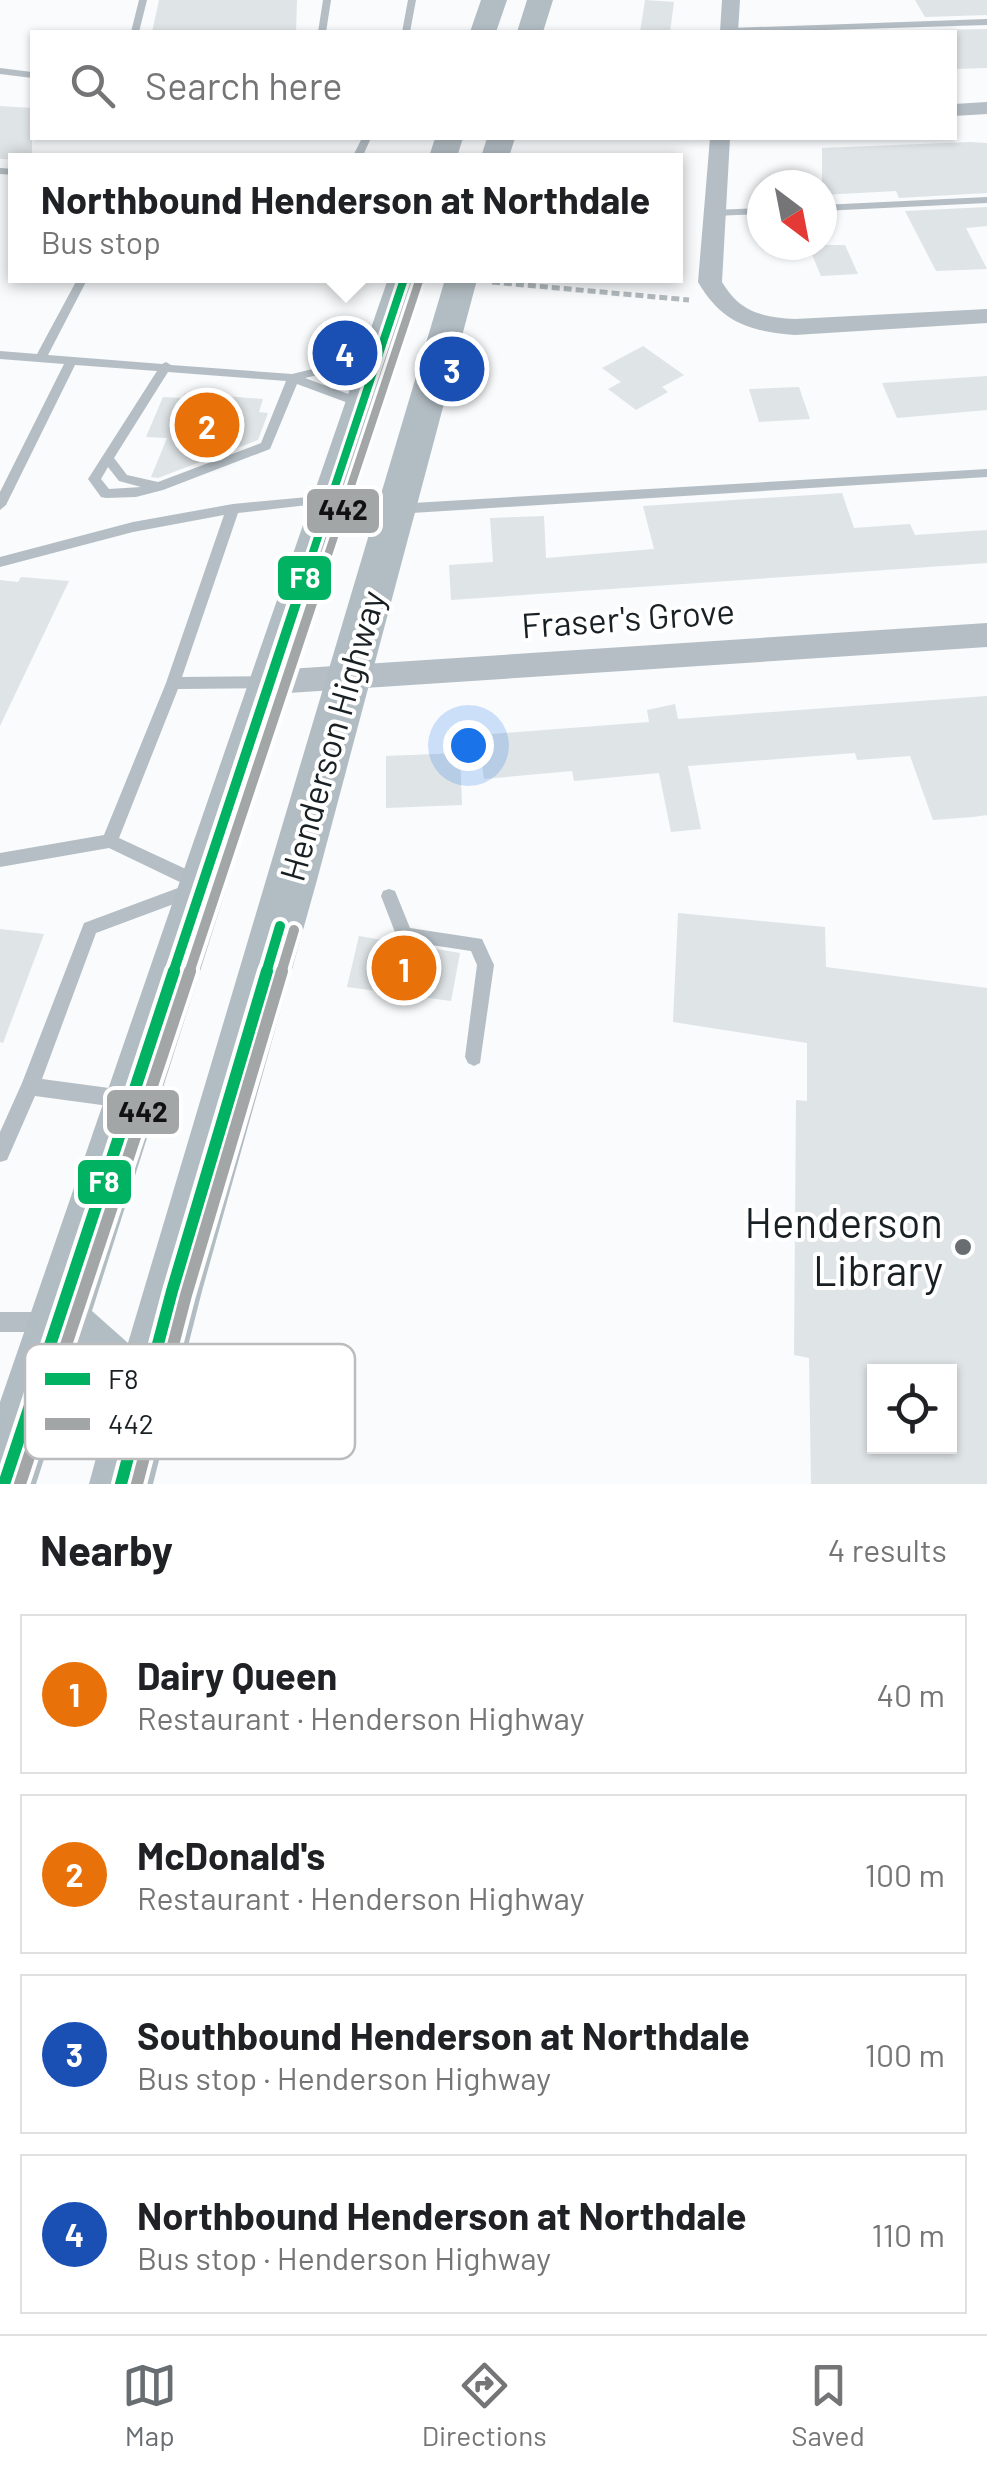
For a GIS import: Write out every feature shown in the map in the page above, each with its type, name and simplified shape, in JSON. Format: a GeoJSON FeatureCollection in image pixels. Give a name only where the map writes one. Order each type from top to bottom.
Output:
{"type":"FeatureCollection","features":[{"type":"Feature","properties":{"kind":"main road"},"geometry":{"type":"LineString","coordinates":[[485,30],[494,0]]}},
{"type":"Feature","properties":{"kind":"main road"},"geometry":{"type":"LineString","coordinates":[[531,30],[540,0]]}},
{"type":"Feature","properties":{"kind":"main road","name":"Henderson Highway"},"geometry":{"type":"LineString","coordinates":[[29,1322],[133,1100],[403,283]]}},
{"type":"Feature","properties":{"kind":"main road","name":"Henderson Highway"},"geometry":{"type":"LineString","coordinates":[[159,1344],[396,509],[472,283]]}},
{"type":"Feature","properties":{"kind":"main road"},"geometry":{"type":"LineString","coordinates":[[29,1322],[62,1344]]}},
{"type":"Feature","properties":{"kind":"main road","name":"Henderson Highway"},"geometry":{"type":"LineString","coordinates":[[4,1484],[25,1348]]}},
{"type":"Feature","properties":{"kind":"main road","name":"Henderson Highway"},"geometry":{"type":"LineString","coordinates":[[121,1484],[129,1459]]}},
{"type":"Feature","properties":{"kind":"street"},"geometry":{"type":"LineString","coordinates":[[730,30],[732,0]]}},
{"type":"Feature","properties":{"kind":"street"},"geometry":{"type":"LineString","coordinates":[[957,110],[987,108]]}},
{"type":"Feature","properties":{"kind":"street"},"geometry":{"type":"LineString","coordinates":[[720,140],[710,282],[721,302],[747,320],[789,327],[987,316]]}},
{"type":"Feature","properties":{"kind":"street","name":"Fraser's Grove"},"geometry":{"type":"LineString","coordinates":[[273,682],[987,635]]}},
{"type":"Feature","properties":{"kind":"lane"},"geometry":{"type":"LineString","coordinates":[[136,30],[143,0]]}},
{"type":"Feature","properties":{"kind":"lane"},"geometry":{"type":"LineString","coordinates":[[322,30],[328,0]]}},
{"type":"Feature","properties":{"kind":"lane"},"geometry":{"type":"LineString","coordinates":[[406,30],[412,0]]}},
{"type":"Feature","properties":{"kind":"lane"},"geometry":{"type":"LineString","coordinates":[[781,30],[987,22]]}},
{"type":"Feature","properties":{"kind":"lane"},"geometry":{"type":"LineString","coordinates":[[0,71],[30,76]]}},
{"type":"Feature","properties":{"kind":"lane"},"geometry":{"type":"LineString","coordinates":[[837,207],[987,200]]}},
{"type":"Feature","properties":{"kind":"lane"},"geometry":{"type":"LineString","coordinates":[[714,213],[747,212]]}},
{"type":"Feature","properties":{"kind":"lane"},"geometry":{"type":"LineString","coordinates":[[42,358],[80,283]]}},
{"type":"Feature","properties":{"kind":"lane"},"geometry":{"type":"LineString","coordinates":[[0,355],[293,378],[363,404]]}},
{"type":"Feature","properties":{"kind":"lane"},"geometry":{"type":"LineString","coordinates":[[293,378],[378,356]]}},
{"type":"Feature","properties":{"kind":"lane"},"geometry":{"type":"LineString","coordinates":[[0,505],[72,360]]}},
{"type":"Feature","properties":{"kind":"lane"},"geometry":{"type":"LineString","coordinates":[[166,366],[94,480],[106,494],[159,487],[266,446],[293,378]]}},
{"type":"Feature","properties":{"kind":"lane"},"geometry":{"type":"LineString","coordinates":[[107,458],[123,478],[159,487]]}},
{"type":"Feature","properties":{"kind":"lane"},"geometry":{"type":"LineString","coordinates":[[396,509],[987,474]]}},
{"type":"Feature","properties":{"kind":"lane"},"geometry":{"type":"LineString","coordinates":[[0,562],[133,526],[333,498]]}},
{"type":"Feature","properties":{"kind":"lane"},"geometry":{"type":"LineString","coordinates":[[110,842],[173,682],[233,509]]}},
{"type":"Feature","properties":{"kind":"lane"},"geometry":{"type":"LineString","coordinates":[[173,682],[273,682]]}},
{"type":"Feature","properties":{"kind":"lane"},"geometry":{"type":"LineString","coordinates":[[0,860],[110,842],[205,885]]}},
{"type":"Feature","properties":{"kind":"lane"},"geometry":{"type":"LineString","coordinates":[[0,1154],[90,928],[205,885]]}},
{"type":"Feature","properties":{"kind":"lane"},"geometry":{"type":"LineString","coordinates":[[389,896],[404,935],[476,944],[486,965],[474,1057]]}},
{"type":"Feature","properties":{"kind":"lane"},"geometry":{"type":"LineString","coordinates":[[30,1086],[133,1100]]}},
{"type":"Feature","properties":{"kind":"path"},"geometry":{"type":"LineString","coordinates":[[524,283],[694,300]]}},
{"type":"Feature","properties":{"kind":"building"},"geometry":{"type":"Polygon","coordinates":[[[159,0],[297,0],[296,30],[152,30],[159,0]]]}},
{"type":"Feature","properties":{"kind":"building"},"geometry":{"type":"Polygon","coordinates":[[[645,0],[674,2],[670,30],[640,30],[645,0]]]}},
{"type":"Feature","properties":{"kind":"building"},"geometry":{"type":"Polygon","coordinates":[[[915,0],[987,0],[987,15],[925,17],[915,0]]]}},
{"type":"Feature","properties":{"kind":"building"},"geometry":{"type":"Polygon","coordinates":[[[987,29],[987,68],[957,69],[957,30],[933,30],[987,29]]]}},
{"type":"Feature","properties":{"kind":"building"},"geometry":{"type":"Polygon","coordinates":[[[0,106],[30,108],[32,153],[8,153],[8,159],[0,159],[0,106]]]}},
{"type":"Feature","properties":{"kind":"building"},"geometry":{"type":"Polygon","coordinates":[[[987,143],[987,193],[899,198],[896,191],[837,194],[837,170],[822,170],[822,148],[987,143]]]}},
{"type":"Feature","properties":{"kind":"building"},"geometry":{"type":"Polygon","coordinates":[[[987,207],[987,226],[966,228],[987,269],[936,271],[905,211],[987,207]]]}},
{"type":"Feature","properties":{"kind":"building"},"geometry":{"type":"Polygon","coordinates":[[[837,245],[845,245],[858,274],[821,276],[814,260],[837,260],[837,245]]]}},
{"type":"Feature","properties":{"kind":"building"},"geometry":{"type":"Polygon","coordinates":[[[643,346],[684,375],[662,387],[668,392],[636,410],[608,389],[621,382],[602,368],[643,346]]]}},
{"type":"Feature","properties":{"kind":"building"},"geometry":{"type":"Polygon","coordinates":[[[987,376],[987,410],[897,418],[882,383],[987,376]]]}},
{"type":"Feature","properties":{"kind":"building"},"geometry":{"type":"Polygon","coordinates":[[[799,387],[810,419],[759,422],[749,389],[799,387]]]}},
{"type":"Feature","properties":{"kind":"building"},"geometry":{"type":"Polygon","coordinates":[[[185,393],[263,399],[259,412],[268,413],[258,440],[158,478],[151,477],[167,438],[146,437],[163,397],[182,398],[185,393]]]}},
{"type":"Feature","properties":{"kind":"building"},"geometry":{"type":"Polygon","coordinates":[[[842,493],[854,528],[910,524],[915,535],[987,530],[987,563],[451,600],[449,565],[493,562],[490,518],[544,516],[546,558],[654,549],[643,506],[842,493]]]}},
{"type":"Feature","properties":{"kind":"building"},"geometry":{"type":"Polygon","coordinates":[[[21,577],[69,581],[0,726],[0,580],[18,582],[21,577]]]}},
{"type":"Feature","properties":{"kind":"building"},"geometry":{"type":"Polygon","coordinates":[[[987,696],[987,815],[973,817],[933,820],[910,756],[857,760],[855,753],[688,766],[701,829],[671,832],[659,773],[574,781],[572,771],[484,779],[478,735],[649,722],[647,710],[675,704],[678,719],[987,696]]]}},
{"type":"Feature","properties":{"kind":"building"},"geometry":{"type":"Polygon","coordinates":[[[460,753],[462,805],[386,808],[386,756],[460,753]]]}},
{"type":"Feature","properties":{"kind":"building"},"geometry":{"type":"Polygon","coordinates":[[[678,913],[825,927],[826,967],[987,988],[987,1484],[811,1484],[809,1358],[794,1355],[796,1100],[807,1101],[807,1043],[673,1022],[678,913]]]}},
{"type":"Feature","properties":{"kind":"building"},"geometry":{"type":"Polygon","coordinates":[[[0,929],[44,934],[3,1043],[0,1042],[0,929]]]}},
{"type":"Feature","properties":{"kind":"building"},"geometry":{"type":"Polygon","coordinates":[[[359,936],[460,953],[451,1001],[347,987],[359,936]]]}},
{"type":"Feature","properties":{"kind":"transit line","name":"F8"},"geometry":{"type":"LineString","coordinates":[[50,1344],[403,283]]}},
{"type":"Feature","properties":{"kind":"transit line","name":"442"},"geometry":{"type":"LineString","coordinates":[[66,1344],[418,283]]}},
{"type":"Feature","properties":{"kind":"transit line","name":"F8"},"geometry":{"type":"LineString","coordinates":[[158,1344],[280,926]]}},
{"type":"Feature","properties":{"kind":"transit line","name":"442"},"geometry":{"type":"LineString","coordinates":[[173,1344],[294,930]]}},
{"type":"Feature","properties":{"kind":"transit line","name":"F8"},"geometry":{"type":"LineString","coordinates":[[4,1484],[25,1421]]}},
{"type":"Feature","properties":{"kind":"transit line","name":"442"},"geometry":{"type":"LineString","coordinates":[[20,1484],[28,1459]]}},
{"type":"Feature","properties":{"kind":"transit line","name":"F8"},"geometry":{"type":"LineString","coordinates":[[121,1484],[128,1459]]}},
{"type":"Feature","properties":{"kind":"transit line","name":"442"},"geometry":{"type":"LineString","coordinates":[[137,1484],[143,1459]]}},
{"type":"Feature","properties":{"kind":"place","name":"Northbound Henderson at Northdale"},"geometry":{"type":"Point","coordinates":[345,353]}},
{"type":"Feature","properties":{"kind":"place","name":"Southbound Henderson at Northdale"},"geometry":{"type":"Point","coordinates":[452,369]}},
{"type":"Feature","properties":{"kind":"place","name":"McDonald's"},"geometry":{"type":"Point","coordinates":[207,425]}},
{"type":"Feature","properties":{"kind":"place","name":"Dairy Queen"},"geometry":{"type":"Point","coordinates":[404,968]}},
{"type":"Feature","properties":{"kind":"place","name":"Henderson Library"},"geometry":{"type":"Point","coordinates":[963,1247]}}]}
